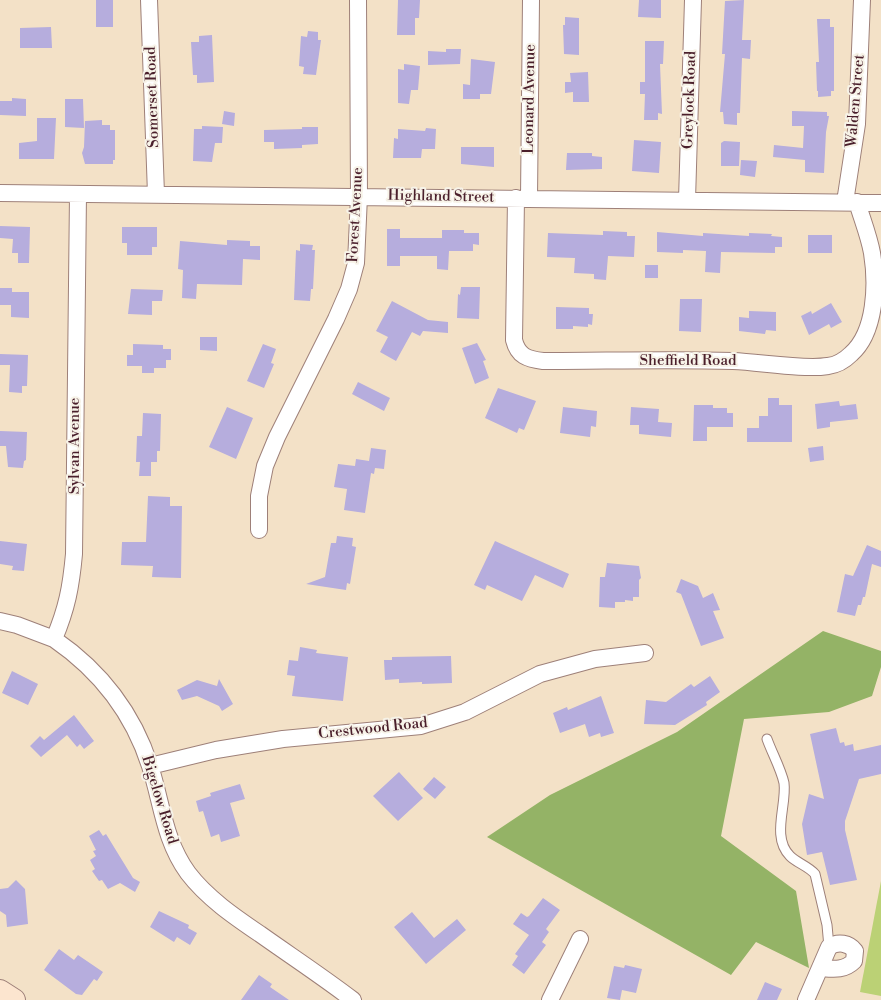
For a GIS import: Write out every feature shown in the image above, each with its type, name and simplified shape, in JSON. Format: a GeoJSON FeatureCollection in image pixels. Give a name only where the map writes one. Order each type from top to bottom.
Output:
{"type":"FeatureCollection","features":[{"type":"Feature","properties":{"kind":"street","name":"Somerset Road"},"geometry":{"type":"LineString","coordinates":[[149,0],[156,194]]}},
{"type":"Feature","properties":{"kind":"street","name":"Forest Avenue"},"geometry":{"type":"LineString","coordinates":[[259,530],[259,496],[265,466],[349,289],[356,256],[360,196],[358,0]]}},
{"type":"Feature","properties":{"kind":"street","name":"Leonard Avenue"},"geometry":{"type":"LineString","coordinates":[[522,198],[531,0]]}},
{"type":"Feature","properties":{"kind":"street","name":"Greylock Road"},"geometry":{"type":"LineString","coordinates":[[688,200],[693,0]]}},
{"type":"Feature","properties":{"kind":"street","name":"Walden Street"},"geometry":{"type":"LineString","coordinates":[[851,202],[857,124],[862,0]]}},
{"type":"Feature","properties":{"kind":"street","name":"Highland Street"},"geometry":{"type":"LineString","coordinates":[[0,193],[881,203]]}},
{"type":"Feature","properties":{"kind":"street","name":"Sylvan Avenue"},"geometry":{"type":"LineString","coordinates":[[54,639],[66,611],[74,554],[78,194]]}},
{"type":"Feature","properties":{"kind":"street","name":"Sheffield Road"},"geometry":{"type":"LineString","coordinates":[[522,198],[514,340],[516,350],[523,356],[543,361],[730,361],[812,367],[828,366],[840,362],[852,354],[862,341],[868,326],[872,308],[874,266],[872,252],[851,202]]}},
{"type":"Feature","properties":{"kind":"street"},"geometry":{"type":"LineString","coordinates":[[0,621],[17,625],[54,639]]}},
{"type":"Feature","properties":{"kind":"street","name":"Bigelow Road"},"geometry":{"type":"LineString","coordinates":[[54,639],[76,654],[108,687],[134,724],[150,766],[169,840],[189,874],[227,910],[353,1000]]}},
{"type":"Feature","properties":{"kind":"street","name":"Crestwood Road"},"geometry":{"type":"LineString","coordinates":[[150,766],[216,750],[283,739],[421,726],[465,712],[540,674],[595,659],[645,653]]}},
{"type":"Feature","properties":{"kind":"street"},"geometry":{"type":"LineString","coordinates":[[550,1000],[580,939]]}},
{"type":"Feature","properties":{"kind":"street"},"geometry":{"type":"LineString","coordinates":[[806,1000],[829,947],[838,943],[848,945],[855,951],[855,958],[850,965],[841,968],[820,968]]}},
{"type":"Feature","properties":{"kind":"street"},"geometry":{"type":"LineString","coordinates":[[0,991],[14,1000]]}},
{"type":"Feature","properties":{"kind":"lane"},"geometry":{"type":"LineString","coordinates":[[767,739],[783,780],[784,795],[780,828],[785,848],[790,856],[815,874],[827,926],[829,947]]}},
{"type":"Feature","properties":{"kind":"green space"},"geometry":{"type":"Polygon","coordinates":[[[823,631],[881,651],[881,667],[872,696],[829,712],[744,719],[721,836],[796,891],[809,968],[756,942],[731,975],[487,837],[550,795],[677,732],[823,631]]]}},
{"type":"Feature","properties":{"kind":"green space"},"geometry":{"type":"Polygon","coordinates":[[[881,881],[881,996],[860,992],[881,881]]]}},
{"type":"Feature","properties":{"kind":"building"},"geometry":{"type":"Polygon","coordinates":[[[96,0],[113,0],[113,27],[96,27],[96,0]]]}},
{"type":"Feature","properties":{"kind":"building"},"geometry":{"type":"Polygon","coordinates":[[[398,0],[420,0],[419,18],[415,18],[415,35],[397,35],[398,0]]]}},
{"type":"Feature","properties":{"kind":"building"},"geometry":{"type":"Polygon","coordinates":[[[639,0],[661,0],[661,18],[638,17],[639,0]]]}},
{"type":"Feature","properties":{"kind":"building"},"geometry":{"type":"Polygon","coordinates":[[[744,0],[742,40],[751,40],[750,59],[742,58],[740,113],[737,113],[737,125],[724,124],[723,112],[720,112],[725,54],[722,54],[725,1],[744,0]]]}},
{"type":"Feature","properties":{"kind":"building"},"geometry":{"type":"Polygon","coordinates":[[[565,17],[579,18],[579,55],[564,54],[563,25],[565,25],[565,17]]]}},
{"type":"Feature","properties":{"kind":"building"},"geometry":{"type":"Polygon","coordinates":[[[817,19],[830,19],[830,27],[834,27],[834,91],[831,91],[831,96],[818,97],[816,62],[819,62],[817,19]]]}},
{"type":"Feature","properties":{"kind":"building"},"geometry":{"type":"Polygon","coordinates":[[[51,27],[52,48],[20,48],[20,28],[51,27]]]}},
{"type":"Feature","properties":{"kind":"building"},"geometry":{"type":"Polygon","coordinates":[[[308,31],[318,32],[318,40],[321,40],[316,75],[303,74],[304,67],[299,66],[301,36],[307,37],[308,31]]]}},
{"type":"Feature","properties":{"kind":"building"},"geometry":{"type":"Polygon","coordinates":[[[212,35],[214,82],[197,83],[197,75],[193,75],[191,42],[199,42],[199,36],[212,35]]]}},
{"type":"Feature","properties":{"kind":"building"},"geometry":{"type":"Polygon","coordinates":[[[645,41],[664,41],[663,64],[660,64],[662,114],[658,113],[658,120],[644,120],[645,94],[640,94],[640,82],[645,82],[645,41]]]}},
{"type":"Feature","properties":{"kind":"building"},"geometry":{"type":"Polygon","coordinates":[[[446,49],[461,49],[460,64],[428,65],[428,51],[446,52],[446,49]]]}},
{"type":"Feature","properties":{"kind":"building"},"geometry":{"type":"Polygon","coordinates":[[[471,59],[495,62],[491,94],[480,94],[480,99],[463,99],[463,84],[470,85],[471,59]]]}},
{"type":"Feature","properties":{"kind":"building"},"geometry":{"type":"Polygon","coordinates":[[[404,64],[420,66],[418,90],[411,90],[409,104],[398,103],[398,69],[404,70],[404,64]]]}},
{"type":"Feature","properties":{"kind":"building"},"geometry":{"type":"Polygon","coordinates":[[[588,72],[589,102],[573,102],[573,92],[565,93],[565,82],[571,82],[570,73],[588,72]]]}},
{"type":"Feature","properties":{"kind":"building"},"geometry":{"type":"Polygon","coordinates":[[[12,98],[26,99],[26,116],[0,115],[0,101],[12,101],[12,98]]]}},
{"type":"Feature","properties":{"kind":"building"},"geometry":{"type":"Polygon","coordinates":[[[65,99],[83,99],[84,128],[65,127],[65,99]]]}},
{"type":"Feature","properties":{"kind":"building"},"geometry":{"type":"Polygon","coordinates":[[[224,111],[235,113],[234,126],[222,124],[224,111]]]}},
{"type":"Feature","properties":{"kind":"building"},"geometry":{"type":"Polygon","coordinates":[[[792,111],[827,112],[827,116],[829,116],[826,132],[824,173],[805,172],[805,160],[773,157],[774,145],[803,148],[804,126],[792,126],[792,111]]]}},
{"type":"Feature","properties":{"kind":"building"},"geometry":{"type":"Polygon","coordinates":[[[37,118],[56,118],[54,159],[19,159],[19,143],[37,141],[37,118]]]}},
{"type":"Feature","properties":{"kind":"building"},"geometry":{"type":"Polygon","coordinates":[[[102,120],[102,125],[110,125],[110,130],[115,130],[115,160],[113,160],[113,164],[85,164],[82,153],[85,121],[102,120]]]}},
{"type":"Feature","properties":{"kind":"building"},"geometry":{"type":"Polygon","coordinates":[[[202,126],[223,127],[222,143],[215,143],[212,162],[193,161],[194,129],[202,129],[202,126]]]}},
{"type":"Feature","properties":{"kind":"building"},"geometry":{"type":"Polygon","coordinates":[[[302,127],[318,127],[318,144],[302,145],[302,148],[274,149],[274,142],[264,142],[264,130],[302,129],[302,127]]]}},
{"type":"Feature","properties":{"kind":"building"},"geometry":{"type":"Polygon","coordinates":[[[426,128],[436,129],[435,149],[422,149],[421,158],[393,158],[394,138],[398,139],[398,129],[425,131],[426,128]]]}},
{"type":"Feature","properties":{"kind":"building"},"geometry":{"type":"Polygon","coordinates":[[[634,140],[661,142],[659,173],[632,171],[634,140]]]}},
{"type":"Feature","properties":{"kind":"building"},"geometry":{"type":"Polygon","coordinates":[[[724,141],[740,142],[739,166],[721,166],[721,143],[724,141]]]}},
{"type":"Feature","properties":{"kind":"building"},"geometry":{"type":"Polygon","coordinates":[[[461,147],[494,147],[494,167],[461,164],[461,147]]]}},
{"type":"Feature","properties":{"kind":"building"},"geometry":{"type":"Polygon","coordinates":[[[567,153],[592,153],[592,156],[602,157],[602,169],[566,170],[567,153]]]}},
{"type":"Feature","properties":{"kind":"building"},"geometry":{"type":"Polygon","coordinates":[[[741,160],[757,161],[755,177],[740,175],[741,160]]]}},
{"type":"Feature","properties":{"kind":"building"},"geometry":{"type":"Polygon","coordinates":[[[0,226],[30,227],[29,263],[18,263],[18,253],[12,253],[13,239],[0,238],[0,226]]]}},
{"type":"Feature","properties":{"kind":"building"},"geometry":{"type":"Polygon","coordinates":[[[122,227],[157,227],[157,247],[152,247],[152,255],[127,255],[127,243],[122,243],[122,227]]]}},
{"type":"Feature","properties":{"kind":"building"},"geometry":{"type":"Polygon","coordinates":[[[387,229],[400,229],[400,238],[442,238],[442,230],[464,230],[464,233],[479,233],[479,245],[473,244],[473,251],[449,251],[448,270],[437,269],[437,256],[400,256],[400,266],[387,266],[387,229]]]}},
{"type":"Feature","properties":{"kind":"building"},"geometry":{"type":"Polygon","coordinates":[[[603,231],[627,232],[627,236],[635,236],[634,257],[608,256],[606,280],[594,279],[594,274],[574,273],[575,258],[547,257],[548,233],[603,235],[603,231]]]}},
{"type":"Feature","properties":{"kind":"building"},"geometry":{"type":"Polygon","coordinates":[[[657,232],[703,236],[703,233],[749,236],[749,233],[772,234],[771,236],[782,237],[782,247],[775,247],[775,253],[721,252],[720,273],[705,272],[706,251],[683,250],[683,253],[657,252],[657,232]]]}},
{"type":"Feature","properties":{"kind":"building"},"geometry":{"type":"Polygon","coordinates":[[[808,235],[832,235],[832,253],[808,253],[808,235]]]}},
{"type":"Feature","properties":{"kind":"building"},"geometry":{"type":"Polygon","coordinates":[[[227,240],[250,241],[250,246],[260,246],[260,260],[243,259],[242,285],[197,284],[196,299],[182,298],[183,270],[178,269],[180,241],[227,245],[227,240]]]}},
{"type":"Feature","properties":{"kind":"building"},"geometry":{"type":"Polygon","coordinates":[[[300,244],[313,245],[312,250],[315,250],[313,289],[311,289],[310,301],[294,300],[296,250],[300,251],[300,244]]]}},
{"type":"Feature","properties":{"kind":"building"},"geometry":{"type":"Polygon","coordinates":[[[645,265],[658,265],[658,278],[645,278],[645,265]]]}},
{"type":"Feature","properties":{"kind":"building"},"geometry":{"type":"Polygon","coordinates":[[[461,287],[480,287],[479,319],[457,318],[458,294],[460,295],[461,287]]]}},
{"type":"Feature","properties":{"kind":"building"},"geometry":{"type":"Polygon","coordinates":[[[0,288],[12,288],[12,292],[29,292],[29,318],[11,317],[11,305],[0,305],[0,288]]]}},
{"type":"Feature","properties":{"kind":"building"},"geometry":{"type":"Polygon","coordinates":[[[131,289],[163,290],[162,301],[152,301],[152,315],[128,314],[131,289]]]}},
{"type":"Feature","properties":{"kind":"building"},"geometry":{"type":"Polygon","coordinates":[[[680,299],[702,299],[701,332],[679,331],[680,299]]]}},
{"type":"Feature","properties":{"kind":"building"},"geometry":{"type":"Polygon","coordinates":[[[392,301],[428,320],[448,322],[448,333],[423,331],[420,336],[412,332],[396,361],[380,352],[388,337],[376,331],[392,301]]]}},
{"type":"Feature","properties":{"kind":"building"},"geometry":{"type":"Polygon","coordinates":[[[831,303],[842,322],[831,328],[829,324],[809,335],[801,316],[811,311],[812,314],[831,303]]]}},
{"type":"Feature","properties":{"kind":"building"},"geometry":{"type":"Polygon","coordinates":[[[556,307],[589,308],[589,314],[593,314],[592,325],[588,324],[588,327],[573,326],[573,329],[556,329],[556,307]]]}},
{"type":"Feature","properties":{"kind":"building"},"geometry":{"type":"Polygon","coordinates":[[[749,311],[776,312],[776,331],[766,330],[765,334],[739,331],[739,317],[749,318],[749,311]]]}},
{"type":"Feature","properties":{"kind":"building"},"geometry":{"type":"Polygon","coordinates":[[[200,337],[217,337],[217,351],[200,350],[200,337]]]}},
{"type":"Feature","properties":{"kind":"building"},"geometry":{"type":"Polygon","coordinates":[[[477,343],[486,360],[483,361],[489,378],[475,384],[462,348],[477,343]]]}},
{"type":"Feature","properties":{"kind":"building"},"geometry":{"type":"Polygon","coordinates":[[[133,344],[163,345],[163,349],[171,349],[171,360],[166,360],[166,368],[154,368],[154,373],[142,373],[142,366],[127,366],[127,355],[133,355],[133,344]]]}},
{"type":"Feature","properties":{"kind":"building"},"geometry":{"type":"Polygon","coordinates":[[[263,344],[276,349],[271,363],[274,364],[264,388],[247,381],[263,344]]]}},
{"type":"Feature","properties":{"kind":"building"},"geometry":{"type":"Polygon","coordinates":[[[0,354],[28,355],[27,386],[22,386],[22,393],[9,392],[10,365],[0,365],[0,354]]]}},
{"type":"Feature","properties":{"kind":"building"},"geometry":{"type":"Polygon","coordinates":[[[358,382],[390,398],[384,411],[352,394],[358,382]]]}},
{"type":"Feature","properties":{"kind":"building"},"geometry":{"type":"Polygon","coordinates":[[[498,388],[536,401],[524,430],[519,428],[517,433],[485,418],[498,388]]]}},
{"type":"Feature","properties":{"kind":"building"},"geometry":{"type":"Polygon","coordinates":[[[768,398],[779,398],[779,405],[792,405],[792,442],[747,442],[747,428],[759,428],[759,416],[768,416],[768,398]]]}},
{"type":"Feature","properties":{"kind":"building"},"geometry":{"type":"Polygon","coordinates":[[[839,401],[840,406],[856,404],[858,419],[830,422],[830,427],[817,429],[815,404],[839,401]]]}},
{"type":"Feature","properties":{"kind":"building"},"geometry":{"type":"Polygon","coordinates":[[[694,405],[713,405],[713,408],[727,408],[727,413],[733,413],[733,427],[707,427],[707,441],[693,441],[694,405]]]}},
{"type":"Feature","properties":{"kind":"building"},"geometry":{"type":"Polygon","coordinates":[[[227,407],[253,418],[236,459],[209,447],[227,407]]]}},
{"type":"Feature","properties":{"kind":"building"},"geometry":{"type":"Polygon","coordinates":[[[563,407],[597,411],[596,427],[591,426],[590,437],[560,433],[563,407]]]}},
{"type":"Feature","properties":{"kind":"building"},"geometry":{"type":"Polygon","coordinates":[[[631,407],[659,409],[658,422],[672,423],[671,437],[639,434],[639,425],[630,425],[631,407]]]}},
{"type":"Feature","properties":{"kind":"building"},"geometry":{"type":"Polygon","coordinates":[[[143,413],[161,414],[160,451],[157,451],[157,462],[151,462],[151,476],[139,476],[140,462],[136,462],[137,436],[142,436],[143,413]]]}},
{"type":"Feature","properties":{"kind":"building"},"geometry":{"type":"Polygon","coordinates":[[[0,431],[27,432],[26,460],[24,461],[23,468],[8,467],[6,446],[0,446],[0,431]]]}},
{"type":"Feature","properties":{"kind":"building"},"geometry":{"type":"Polygon","coordinates":[[[823,446],[824,460],[810,462],[808,448],[823,446]]]}},
{"type":"Feature","properties":{"kind":"building"},"geometry":{"type":"Polygon","coordinates":[[[371,448],[386,450],[384,469],[375,468],[374,474],[371,473],[365,513],[344,510],[347,489],[334,487],[338,464],[355,466],[356,459],[369,461],[371,448]]]}},
{"type":"Feature","properties":{"kind":"building"},"geometry":{"type":"Polygon","coordinates":[[[148,496],[170,497],[170,506],[182,506],[181,578],[152,577],[153,566],[121,565],[122,542],[146,542],[148,496]]]}},
{"type":"Feature","properties":{"kind":"building"},"geometry":{"type":"Polygon","coordinates":[[[337,536],[353,538],[352,546],[356,547],[350,584],[347,583],[346,590],[306,584],[325,577],[331,543],[336,543],[337,536]]]}},
{"type":"Feature","properties":{"kind":"building"},"geometry":{"type":"Polygon","coordinates":[[[0,541],[27,544],[24,571],[12,570],[13,566],[0,564],[0,541]]]}},
{"type":"Feature","properties":{"kind":"building"},"geometry":{"type":"Polygon","coordinates":[[[495,541],[569,574],[563,588],[535,575],[522,601],[487,585],[485,590],[474,585],[495,541]]]}},
{"type":"Feature","properties":{"kind":"building"},"geometry":{"type":"Polygon","coordinates":[[[867,545],[881,551],[881,567],[872,564],[865,597],[863,597],[861,605],[858,605],[855,616],[837,612],[845,574],[853,576],[867,545]]]}},
{"type":"Feature","properties":{"kind":"building"},"geometry":{"type":"Polygon","coordinates":[[[607,563],[639,566],[641,578],[639,580],[639,597],[633,597],[633,601],[615,602],[615,608],[599,607],[600,577],[605,577],[607,563]]]}},
{"type":"Feature","properties":{"kind":"building"},"geometry":{"type":"Polygon","coordinates":[[[681,579],[698,586],[703,598],[713,593],[720,610],[713,611],[724,638],[701,646],[681,594],[676,592],[681,579]]]}},
{"type":"Feature","properties":{"kind":"building"},"geometry":{"type":"Polygon","coordinates":[[[300,647],[317,650],[316,653],[348,657],[343,701],[292,696],[295,676],[287,675],[289,660],[298,661],[300,647]]]}},
{"type":"Feature","properties":{"kind":"building"},"geometry":{"type":"Polygon","coordinates":[[[451,656],[452,683],[399,683],[399,679],[385,680],[384,660],[392,660],[392,657],[451,656]]]}},
{"type":"Feature","properties":{"kind":"building"},"geometry":{"type":"Polygon","coordinates":[[[12,671],[38,684],[28,705],[2,693],[12,671]]]}},
{"type":"Feature","properties":{"kind":"building"},"geometry":{"type":"Polygon","coordinates":[[[710,676],[720,692],[706,702],[707,705],[675,725],[644,724],[646,700],[666,702],[691,684],[694,687],[710,676]]]}},
{"type":"Feature","properties":{"kind":"building"},"geometry":{"type":"Polygon","coordinates":[[[219,679],[233,704],[222,711],[219,706],[197,696],[182,700],[177,690],[197,680],[217,686],[219,679]]]}},
{"type":"Feature","properties":{"kind":"building"},"geometry":{"type":"Polygon","coordinates":[[[601,696],[614,733],[601,737],[600,733],[589,737],[585,724],[560,733],[553,713],[567,707],[568,710],[601,696]]]}},
{"type":"Feature","properties":{"kind":"building"},"geometry":{"type":"Polygon","coordinates":[[[74,715],[94,741],[84,749],[80,744],[77,747],[67,735],[41,757],[30,746],[40,736],[44,740],[74,715]]]}},
{"type":"Feature","properties":{"kind":"building"},"geometry":{"type":"Polygon","coordinates":[[[836,728],[840,743],[844,742],[845,746],[853,744],[854,751],[881,745],[881,774],[859,779],[845,821],[845,830],[857,880],[830,885],[822,852],[807,855],[802,824],[809,794],[824,799],[810,734],[836,728]]]}},
{"type":"Feature","properties":{"kind":"building"},"geometry":{"type":"Polygon","coordinates":[[[399,772],[423,798],[398,821],[373,796],[399,772]]]}},
{"type":"Feature","properties":{"kind":"building"},"geometry":{"type":"Polygon","coordinates":[[[434,777],[446,787],[435,799],[423,789],[434,777]]]}},
{"type":"Feature","properties":{"kind":"building"},"geometry":{"type":"Polygon","coordinates":[[[240,784],[245,799],[230,803],[240,836],[221,842],[219,834],[211,837],[203,811],[199,812],[196,801],[211,796],[210,793],[240,784]]]}},
{"type":"Feature","properties":{"kind":"building"},"geometry":{"type":"Polygon","coordinates":[[[99,830],[103,836],[106,834],[133,878],[140,882],[135,892],[120,883],[108,889],[92,871],[95,869],[90,860],[96,856],[93,851],[96,850],[89,836],[99,830]]]}},
{"type":"Feature","properties":{"kind":"building"},"geometry":{"type":"Polygon","coordinates":[[[16,880],[25,889],[28,924],[7,927],[6,915],[0,911],[0,889],[8,888],[16,880]]]}},
{"type":"Feature","properties":{"kind":"building"},"geometry":{"type":"Polygon","coordinates":[[[543,898],[560,910],[546,929],[549,932],[542,942],[546,945],[524,974],[512,965],[518,956],[515,954],[529,935],[513,924],[521,913],[527,917],[529,916],[543,898]]]}},
{"type":"Feature","properties":{"kind":"building"},"geometry":{"type":"Polygon","coordinates":[[[159,911],[189,925],[188,928],[197,933],[190,945],[177,937],[174,942],[150,927],[159,911]]]}},
{"type":"Feature","properties":{"kind":"building"},"geometry":{"type":"Polygon","coordinates":[[[412,912],[434,938],[457,919],[466,930],[426,964],[394,927],[412,912]]]}},
{"type":"Feature","properties":{"kind":"building"},"geometry":{"type":"Polygon","coordinates":[[[59,949],[74,960],[78,955],[103,972],[97,981],[94,979],[82,995],[76,994],[44,970],[59,949]]]}},
{"type":"Feature","properties":{"kind":"building"},"geometry":{"type":"Polygon","coordinates":[[[625,965],[642,969],[636,993],[622,990],[620,1000],[607,998],[614,966],[624,968],[625,965]]]}},
{"type":"Feature","properties":{"kind":"building"},"geometry":{"type":"Polygon","coordinates":[[[259,975],[272,984],[270,987],[289,1000],[241,1000],[259,975]]]}},
{"type":"Feature","properties":{"kind":"building"},"geometry":{"type":"Polygon","coordinates":[[[765,982],[782,989],[777,1000],[757,1000],[765,982]]]}}]}
